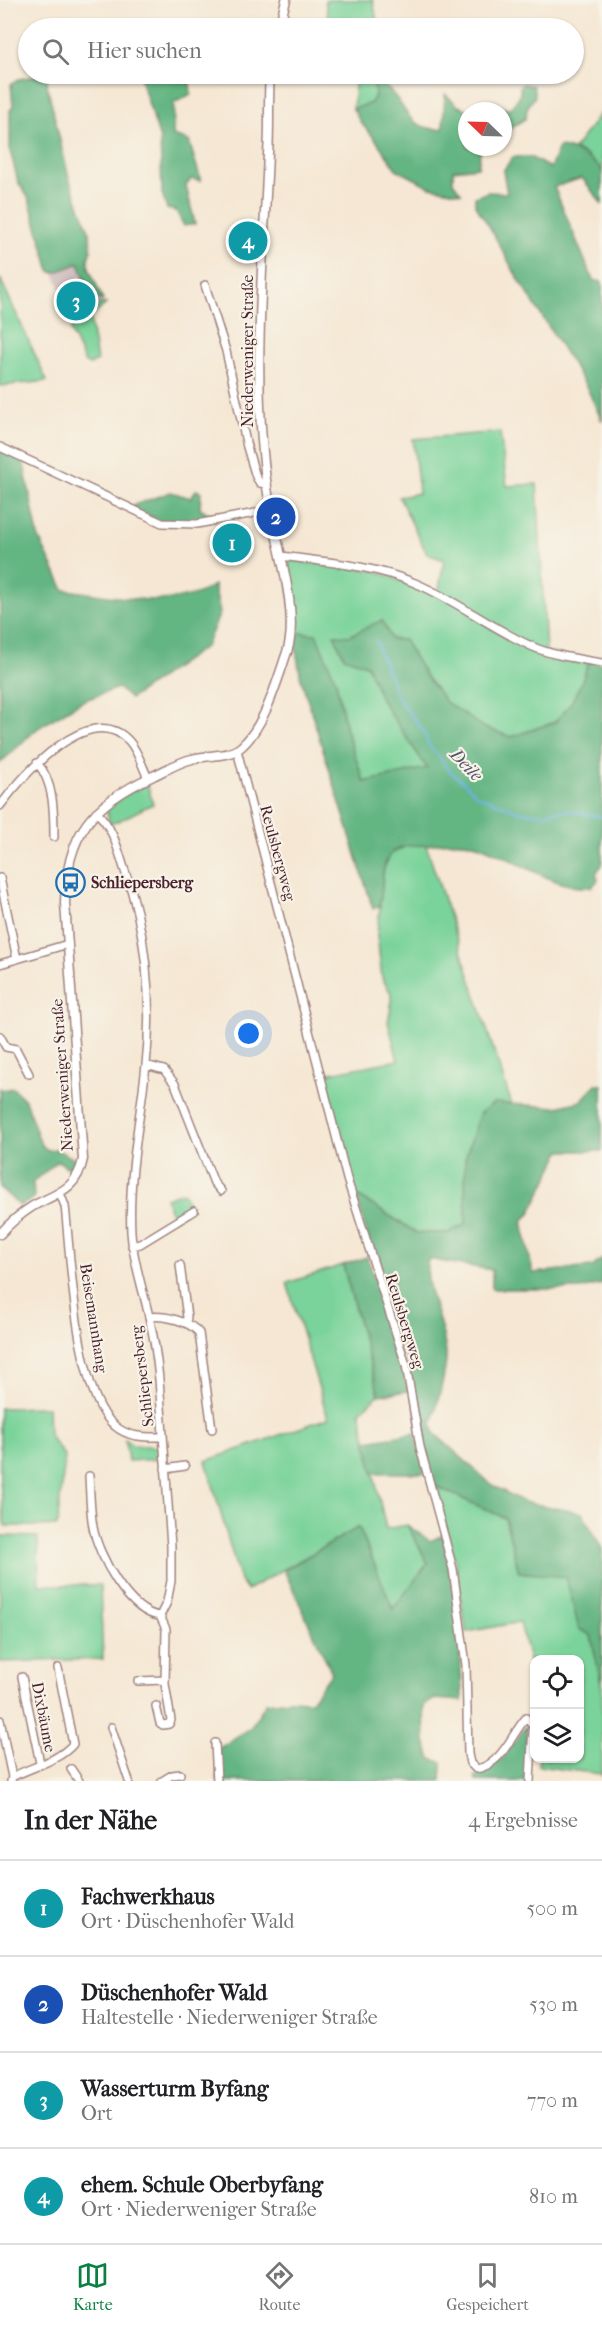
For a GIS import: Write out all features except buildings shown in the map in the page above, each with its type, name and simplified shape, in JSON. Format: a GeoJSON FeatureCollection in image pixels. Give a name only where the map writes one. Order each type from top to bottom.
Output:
{"type":"FeatureCollection","features":[{"type":"Feature","properties":{"kind":"street"},"geometry":{"type":"LineString","coordinates":[[282,18],[286,0]]}},
{"type":"Feature","properties":{"kind":"street","name":"Niederweniger Straße"},"geometry":{"type":"LineString","coordinates":[[0,1234],[24,1212],[60,1193],[77,1178],[83,1159],[65,903],[66,872],[78,839],[96,812],[120,791],[193,759],[237,750],[252,735],[263,716],[289,645],[290,623],[281,556],[267,485],[263,446],[261,268],[269,152],[270,84]]}},
{"type":"Feature","properties":{"kind":"street","name":"Niederweniger Straße"},"geometry":{"type":"LineString","coordinates":[[205,285],[226,351],[253,467],[258,481],[267,485]]}},
{"type":"Feature","properties":{"kind":"street"},"geometry":{"type":"LineString","coordinates":[[0,447],[162,523],[197,524],[271,510]]}},
{"type":"Feature","properties":{"kind":"street"},"geometry":{"type":"LineString","coordinates":[[281,556],[357,567],[400,577],[430,590],[530,645],[555,654],[602,663]]}},
{"type":"Feature","properties":{"kind":"street"},"geometry":{"type":"LineString","coordinates":[[0,806],[37,763],[63,742],[96,729],[107,730],[128,740],[148,778]]}},
{"type":"Feature","properties":{"kind":"street","name":"Reulsbergweg"},"geometry":{"type":"LineString","coordinates":[[237,750],[347,1179],[406,1365],[420,1447],[453,1569],[466,1665],[469,1760],[476,1769],[491,1763],[505,1749],[526,1718],[533,1726],[530,1781]]}},
{"type":"Feature","properties":{"kind":"street"},"geometry":{"type":"LineString","coordinates":[[37,763],[48,778],[54,837]]}},
{"type":"Feature","properties":{"kind":"street","name":"Schliepersberg"},"geometry":{"type":"LineString","coordinates":[[96,812],[107,825],[129,880],[142,942],[149,1012],[146,1065],[131,1202],[132,1246],[157,1357],[163,1437],[171,1581],[167,1602],[160,1616]]}},
{"type":"Feature","properties":{"kind":"street"},"geometry":{"type":"LineString","coordinates":[[54,825],[63,825]]}},
{"type":"Feature","properties":{"kind":"street"},"geometry":{"type":"LineString","coordinates":[[0,878],[17,959]]}},
{"type":"Feature","properties":{"kind":"street"},"geometry":{"type":"LineString","coordinates":[[0,964],[68,944]]}},
{"type":"Feature","properties":{"kind":"street"},"geometry":{"type":"LineString","coordinates":[[0,1036],[6,1047],[16,1049],[28,1074]]}},
{"type":"Feature","properties":{"kind":"street"},"geometry":{"type":"LineString","coordinates":[[146,1065],[170,1075],[214,1183],[221,1191]]}},
{"type":"Feature","properties":{"kind":"street","name":"Beisemannhang"},"geometry":{"type":"LineString","coordinates":[[60,1193],[65,1206],[80,1341],[84,1362],[98,1402],[108,1419],[124,1433],[143,1437],[163,1437]]}},
{"type":"Feature","properties":{"kind":"street"},"geometry":{"type":"LineString","coordinates":[[132,1246],[141,1244],[194,1211]]}},
{"type":"Feature","properties":{"kind":"street"},"geometry":{"type":"LineString","coordinates":[[180,1265],[186,1323]]}},
{"type":"Feature","properties":{"kind":"street"},"geometry":{"type":"LineString","coordinates":[[149,1317],[156,1316],[186,1323],[195,1327],[199,1333],[212,1429]]}},
{"type":"Feature","properties":{"kind":"street"},"geometry":{"type":"LineString","coordinates":[[165,1469],[185,1466]]}},
{"type":"Feature","properties":{"kind":"street"},"geometry":{"type":"LineString","coordinates":[[89,1476],[93,1528],[101,1552],[130,1598],[148,1614],[160,1616],[166,1629],[165,1680],[171,1720],[169,1724],[160,1723],[156,1706]]}},
{"type":"Feature","properties":{"kind":"street","name":"Dixbäume"},"geometry":{"type":"LineString","coordinates":[[0,1720],[11,1779],[62,1753],[73,1744],[58,1668]]}},
{"type":"Feature","properties":{"kind":"street","name":"Dixbäume"},"geometry":{"type":"LineString","coordinates":[[22,1677],[40,1763]]}},
{"type":"Feature","properties":{"kind":"street"},"geometry":{"type":"LineString","coordinates":[[138,1682],[165,1680]]}},
{"type":"Feature","properties":{"kind":"street"},"geometry":{"type":"LineString","coordinates":[[111,1727],[129,1781]]}},
{"type":"Feature","properties":{"kind":"street"},"geometry":{"type":"LineString","coordinates":[[215,1743],[217,1781]]}},
{"type":"Feature","properties":{"kind":"street","name":"Dixbäume"},"geometry":{"type":"LineString","coordinates":[[71,1769],[79,1781]]}},
{"type":"Feature","properties":{"kind":"street"},"geometry":{"type":"LineString","coordinates":[[162,1781],[172,1775],[180,1774]]}},
{"type":"Feature","properties":{"kind":"shaded area"},"geometry":{"type":"Polygon","coordinates":[[[79,263],[90,293],[93,291],[106,304],[100,304],[72,316],[54,273],[79,263]]]}},
{"type":"Feature","properties":{"kind":"green space"},"geometry":{"type":"Polygon","coordinates":[[[325,0],[373,0],[376,18],[328,18],[325,0]]]}},
{"type":"Feature","properties":{"kind":"green space"},"geometry":{"type":"Polygon","coordinates":[[[18,80],[18,84],[47,84],[69,178],[90,233],[89,268],[103,300],[99,300],[93,292],[90,293],[79,263],[54,273],[50,271],[29,199],[18,182],[10,150],[10,110],[13,107],[11,84],[18,80]]]}},
{"type":"Feature","properties":{"kind":"green space"},"geometry":{"type":"Polygon","coordinates":[[[142,84],[190,84],[191,94],[174,103],[173,136],[189,141],[201,181],[191,179],[186,186],[195,224],[184,226],[176,211],[167,209],[162,193],[160,139],[142,84]]]}},
{"type":"Feature","properties":{"kind":"green space"},"geometry":{"type":"Polygon","coordinates":[[[355,84],[372,84],[375,94],[371,103],[353,109],[355,84]]]}},
{"type":"Feature","properties":{"kind":"green space"},"geometry":{"type":"Polygon","coordinates":[[[373,84],[385,86],[393,93],[413,121],[430,128],[443,129],[445,94],[458,106],[458,156],[480,156],[478,167],[453,170],[453,182],[461,193],[430,187],[396,169],[353,109],[371,103],[375,92],[373,84]]]}},
{"type":"Feature","properties":{"kind":"green space"},"geometry":{"type":"Polygon","coordinates":[[[523,84],[533,86],[535,96],[527,108],[526,118],[512,127],[512,106],[519,96],[520,87],[523,84]]]}},
{"type":"Feature","properties":{"kind":"green space"},"geometry":{"type":"Polygon","coordinates":[[[602,111],[602,170],[586,155],[574,149],[602,111]]]}},
{"type":"Feature","properties":{"kind":"green space"},"geometry":{"type":"Polygon","coordinates":[[[559,147],[583,154],[602,170],[602,204],[582,178],[554,187],[593,280],[602,282],[602,421],[586,386],[475,205],[475,197],[488,192],[507,193],[503,171],[513,157],[530,157],[550,168],[559,147]]]}},
{"type":"Feature","properties":{"kind":"green space"},"geometry":{"type":"Polygon","coordinates":[[[0,278],[47,381],[0,386],[0,278]]]}},
{"type":"Feature","properties":{"kind":"green space"},"geometry":{"type":"Polygon","coordinates":[[[100,304],[106,304],[90,318],[97,361],[90,365],[85,363],[71,332],[72,316],[100,304]]]}},
{"type":"Feature","properties":{"kind":"green space"},"geometry":{"type":"Polygon","coordinates":[[[500,432],[507,486],[537,484],[546,652],[589,661],[582,681],[571,704],[555,722],[511,737],[469,720],[466,714],[460,713],[446,702],[427,678],[349,636],[335,635],[344,657],[367,665],[382,701],[428,768],[364,782],[346,730],[336,681],[293,632],[287,566],[291,560],[376,571],[438,595],[444,560],[427,554],[399,497],[419,493],[413,439],[500,432]]]}},
{"type":"Feature","properties":{"kind":"green space"},"geometry":{"type":"Polygon","coordinates":[[[0,445],[22,455],[38,536],[64,590],[121,598],[161,600],[198,593],[214,585],[220,613],[206,646],[130,699],[118,688],[82,701],[38,728],[0,763],[0,445]]]}},
{"type":"Feature","properties":{"kind":"green space"},"geometry":{"type":"Polygon","coordinates":[[[196,490],[201,492],[200,508],[213,516],[215,520],[166,524],[133,508],[134,505],[171,492],[191,498],[196,490]]]}},
{"type":"Feature","properties":{"kind":"green space"},"geometry":{"type":"Polygon","coordinates":[[[382,620],[391,639],[404,640],[427,678],[446,702],[485,728],[511,737],[555,722],[571,703],[589,661],[602,664],[602,865],[596,873],[598,880],[592,887],[564,884],[470,843],[452,842],[408,846],[396,850],[388,858],[383,871],[379,906],[373,909],[301,679],[293,632],[316,634],[336,681],[346,730],[364,782],[427,768],[382,701],[367,665],[344,657],[334,635],[349,636],[382,620]]]}},
{"type":"Feature","properties":{"kind":"green space"},"geometry":{"type":"Polygon","coordinates":[[[147,783],[153,804],[110,824],[106,809],[110,803],[147,783]]]}},
{"type":"Feature","properties":{"kind":"green space"},"geometry":{"type":"Polygon","coordinates":[[[408,845],[426,845],[512,1105],[494,1103],[465,1159],[466,1224],[448,1233],[417,1233],[356,1195],[325,1074],[398,1060],[388,1022],[391,993],[382,978],[377,935],[384,868],[391,854],[408,845]]]}},
{"type":"Feature","properties":{"kind":"green space"},"geometry":{"type":"Polygon","coordinates":[[[596,1084],[602,1085],[602,1151],[561,1151],[530,1214],[522,1221],[533,1273],[592,1267],[602,1259],[602,1284],[581,1289],[492,1289],[492,1270],[428,1259],[427,1271],[446,1355],[443,1380],[432,1424],[434,1433],[492,1485],[524,1502],[582,1513],[602,1549],[602,1687],[591,1635],[579,1629],[566,1577],[519,1572],[505,1518],[435,1486],[423,1452],[408,1363],[369,1244],[356,1195],[417,1233],[448,1233],[466,1224],[465,1159],[480,1113],[494,1103],[557,1107],[581,1101],[596,1084]]]}},
{"type":"Feature","properties":{"kind":"green space"},"geometry":{"type":"Polygon","coordinates":[[[0,1087],[1,1090],[13,1088],[25,1100],[41,1145],[48,1150],[55,1149],[77,1160],[73,1171],[58,1161],[33,1182],[34,1198],[20,1206],[0,1188],[0,1087]]]}},
{"type":"Feature","properties":{"kind":"green space"},"geometry":{"type":"Polygon","coordinates":[[[183,1192],[191,1209],[173,1219],[166,1198],[183,1192]]]}},
{"type":"Feature","properties":{"kind":"green space"},"geometry":{"type":"Polygon","coordinates":[[[367,1257],[397,1342],[408,1391],[379,1395],[343,1265],[367,1257]]]}},
{"type":"Feature","properties":{"kind":"green space"},"geometry":{"type":"Polygon","coordinates":[[[343,1265],[379,1395],[360,1411],[386,1529],[407,1525],[428,1563],[393,1610],[359,1527],[247,1590],[240,1581],[206,1461],[328,1418],[287,1283],[343,1265]]]}},
{"type":"Feature","properties":{"kind":"green space"},"geometry":{"type":"Polygon","coordinates":[[[48,1407],[49,1435],[65,1457],[57,1526],[5,1526],[0,1481],[0,1408],[48,1407]]]}},
{"type":"Feature","properties":{"kind":"green space"},"geometry":{"type":"Polygon","coordinates":[[[415,1433],[425,1473],[373,1473],[366,1441],[415,1433]]]}},
{"type":"Feature","properties":{"kind":"green space"},"geometry":{"type":"Polygon","coordinates":[[[125,1439],[132,1445],[157,1447],[158,1459],[128,1461],[125,1439]]]}},
{"type":"Feature","properties":{"kind":"green space"},"geometry":{"type":"Polygon","coordinates":[[[435,1486],[505,1518],[519,1572],[566,1576],[579,1629],[591,1635],[602,1687],[602,1777],[601,1774],[538,1766],[538,1763],[584,1763],[584,1655],[530,1655],[530,1665],[520,1622],[466,1632],[455,1561],[435,1486]]]}},
{"type":"Feature","properties":{"kind":"green space"},"geometry":{"type":"Polygon","coordinates":[[[407,1525],[430,1541],[443,1535],[457,1618],[462,1701],[435,1699],[424,1705],[425,1741],[431,1759],[442,1762],[441,1781],[218,1781],[218,1749],[251,1727],[266,1703],[291,1700],[311,1701],[332,1673],[284,1570],[359,1527],[393,1609],[428,1563],[407,1525]]]}},
{"type":"Feature","properties":{"kind":"green space"},"geometry":{"type":"Polygon","coordinates":[[[0,1536],[38,1537],[39,1585],[100,1585],[103,1659],[0,1662],[0,1536]]]}},
{"type":"Feature","properties":{"kind":"green space"},"geometry":{"type":"Polygon","coordinates":[[[526,1726],[525,1781],[476,1781],[475,1777],[504,1757],[526,1726]]]}},
{"type":"Feature","properties":{"kind":"waterway","name":"Deile"},"geometry":{"type":"LineString","coordinates":[[376,640],[396,694],[423,731],[429,746],[448,769],[476,795],[521,812],[545,814],[571,811],[602,817]]}},
{"type":"Feature","properties":{"kind":"place","name":"ehem. Schule Oberbyfang"},"geometry":{"type":"Point","coordinates":[248,241]}},
{"type":"Feature","properties":{"kind":"place","name":"Wasserturm Byfang"},"geometry":{"type":"Point","coordinates":[76,301]}},
{"type":"Feature","properties":{"kind":"place","name":"Düschenhofer Wald"},"geometry":{"type":"Point","coordinates":[276,517]}},
{"type":"Feature","properties":{"kind":"place","name":"Fachwerkhaus"},"geometry":{"type":"Point","coordinates":[232,543]}},
{"type":"Feature","properties":{"kind":"place","name":"Schliepersberg"},"geometry":{"type":"Point","coordinates":[70,882]}}]}
